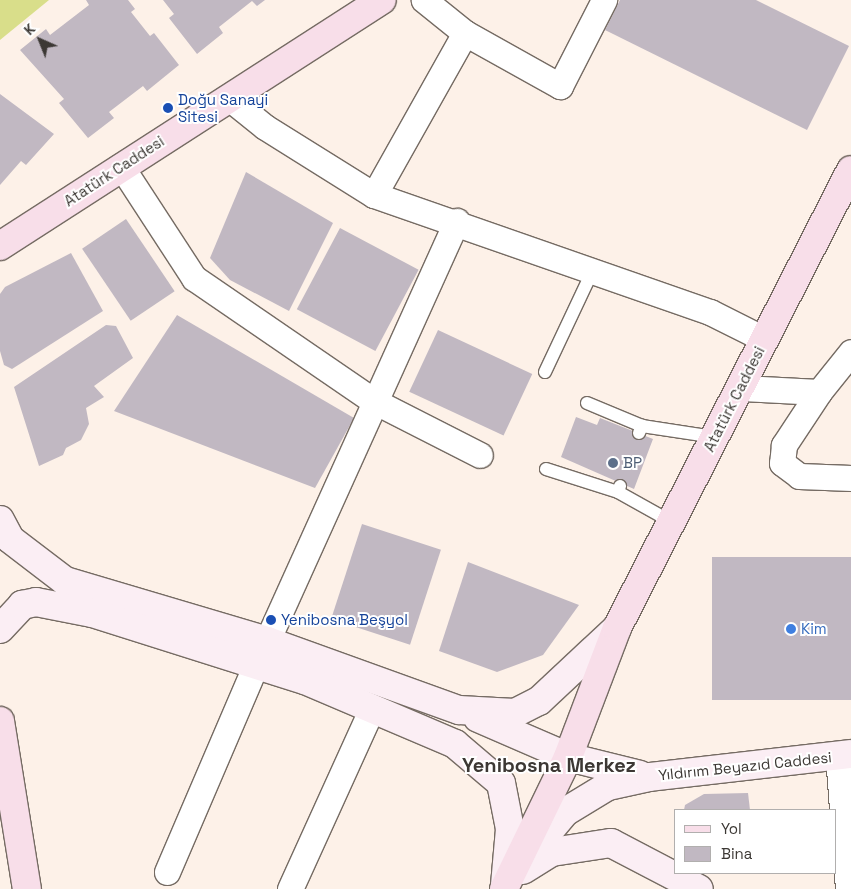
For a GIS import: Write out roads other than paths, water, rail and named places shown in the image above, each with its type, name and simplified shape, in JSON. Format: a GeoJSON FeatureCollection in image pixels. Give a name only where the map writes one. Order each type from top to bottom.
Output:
{"type":"FeatureCollection","features":[{"type":"Feature","properties":{"kind":"main road","name":"Atatürk Caddesi"},"geometry":{"type":"LineString","coordinates":[[0,246],[121,166],[381,0]]}},
{"type":"Feature","properties":{"kind":"main road","name":"Atatürk Caddesi"},"geometry":{"type":"LineString","coordinates":[[504,889],[568,757],[617,628],[742,388],[764,339],[851,170]]}},
{"type":"Feature","properties":{"kind":"main road"},"geometry":{"type":"LineString","coordinates":[[0,520],[10,540],[65,581],[261,653],[372,708],[454,744],[501,783],[510,829],[504,889]]}},
{"type":"Feature","properties":{"kind":"main road"},"geometry":{"type":"LineString","coordinates":[[0,629],[22,605],[56,604],[261,653],[459,710],[568,757],[649,776]]}},
{"type":"Feature","properties":{"kind":"main road"},"geometry":{"type":"LineString","coordinates":[[459,710],[515,713],[539,701],[617,628]]}},
{"type":"Feature","properties":{"kind":"main road"},"geometry":{"type":"LineString","coordinates":[[0,721],[27,889]]}},
{"type":"Feature","properties":{"kind":"main road"},"geometry":{"type":"LineString","coordinates":[[583,721],[591,744],[601,754],[649,776]]}},
{"type":"Feature","properties":{"kind":"main road","name":"Yıldırım Beyazıd Caddesi"},"geometry":{"type":"LineString","coordinates":[[504,889],[565,812],[608,786],[649,776],[845,754]]}},
{"type":"Feature","properties":{"kind":"main road"},"geometry":{"type":"LineString","coordinates":[[504,889],[527,867],[552,852],[611,842],[699,889]]}},
{"type":"Feature","properties":{"kind":"street"},"geometry":{"type":"LineString","coordinates":[[424,0],[465,33],[560,86],[604,0]]}},
{"type":"Feature","properties":{"kind":"street"},"geometry":{"type":"LineString","coordinates":[[374,195],[465,33]]}},
{"type":"Feature","properties":{"kind":"street"},"geometry":{"type":"LineString","coordinates":[[229,98],[265,127],[374,195],[457,221],[710,312],[764,339]]}},
{"type":"Feature","properties":{"kind":"street"},"geometry":{"type":"LineString","coordinates":[[121,166],[194,278],[372,400],[480,455]]}},
{"type":"Feature","properties":{"kind":"street"},"geometry":{"type":"LineString","coordinates":[[167,872],[372,400],[457,221]]}},
{"type":"Feature","properties":{"kind":"street"},"geometry":{"type":"LineString","coordinates":[[851,352],[819,392],[784,445],[782,463],[799,476],[851,478]]}},
{"type":"Feature","properties":{"kind":"street"},"geometry":{"type":"LineString","coordinates":[[742,388],[819,392]]}},
{"type":"Feature","properties":{"kind":"street"},"geometry":{"type":"LineString","coordinates":[[290,889],[372,708]]}},
{"type":"Feature","properties":{"kind":"street"},"geometry":{"type":"LineString","coordinates":[[845,754],[848,889]]}},
{"type":"Feature","properties":{"kind":"lane"},"geometry":{"type":"LineString","coordinates":[[544,372],[593,270]]}},
{"type":"Feature","properties":{"kind":"lane"},"geometry":{"type":"LineString","coordinates":[[587,402],[640,430],[715,437]]}},
{"type":"Feature","properties":{"kind":"lane"},"geometry":{"type":"LineString","coordinates":[[546,469],[620,488],[672,522]]}},
{"type":"Feature","properties":{"kind":"place","name":"Doğu Sanayi Sitesi"},"geometry":{"type":"Point","coordinates":[168,108]}},
{"type":"Feature","properties":{"kind":"place","name":"BP"},"geometry":{"type":"Point","coordinates":[613,463]}},
{"type":"Feature","properties":{"kind":"place","name":"Yenibosna Beşyol"},"geometry":{"type":"Point","coordinates":[271,620]}},
{"type":"Feature","properties":{"kind":"place","name":"Kim"},"geometry":{"type":"Point","coordinates":[791,629]}},
{"type":"Feature","properties":{"kind":"district","name":"Yenibosna Merkez"},"geometry":{"type":"Point","coordinates":[549,765]}}]}
